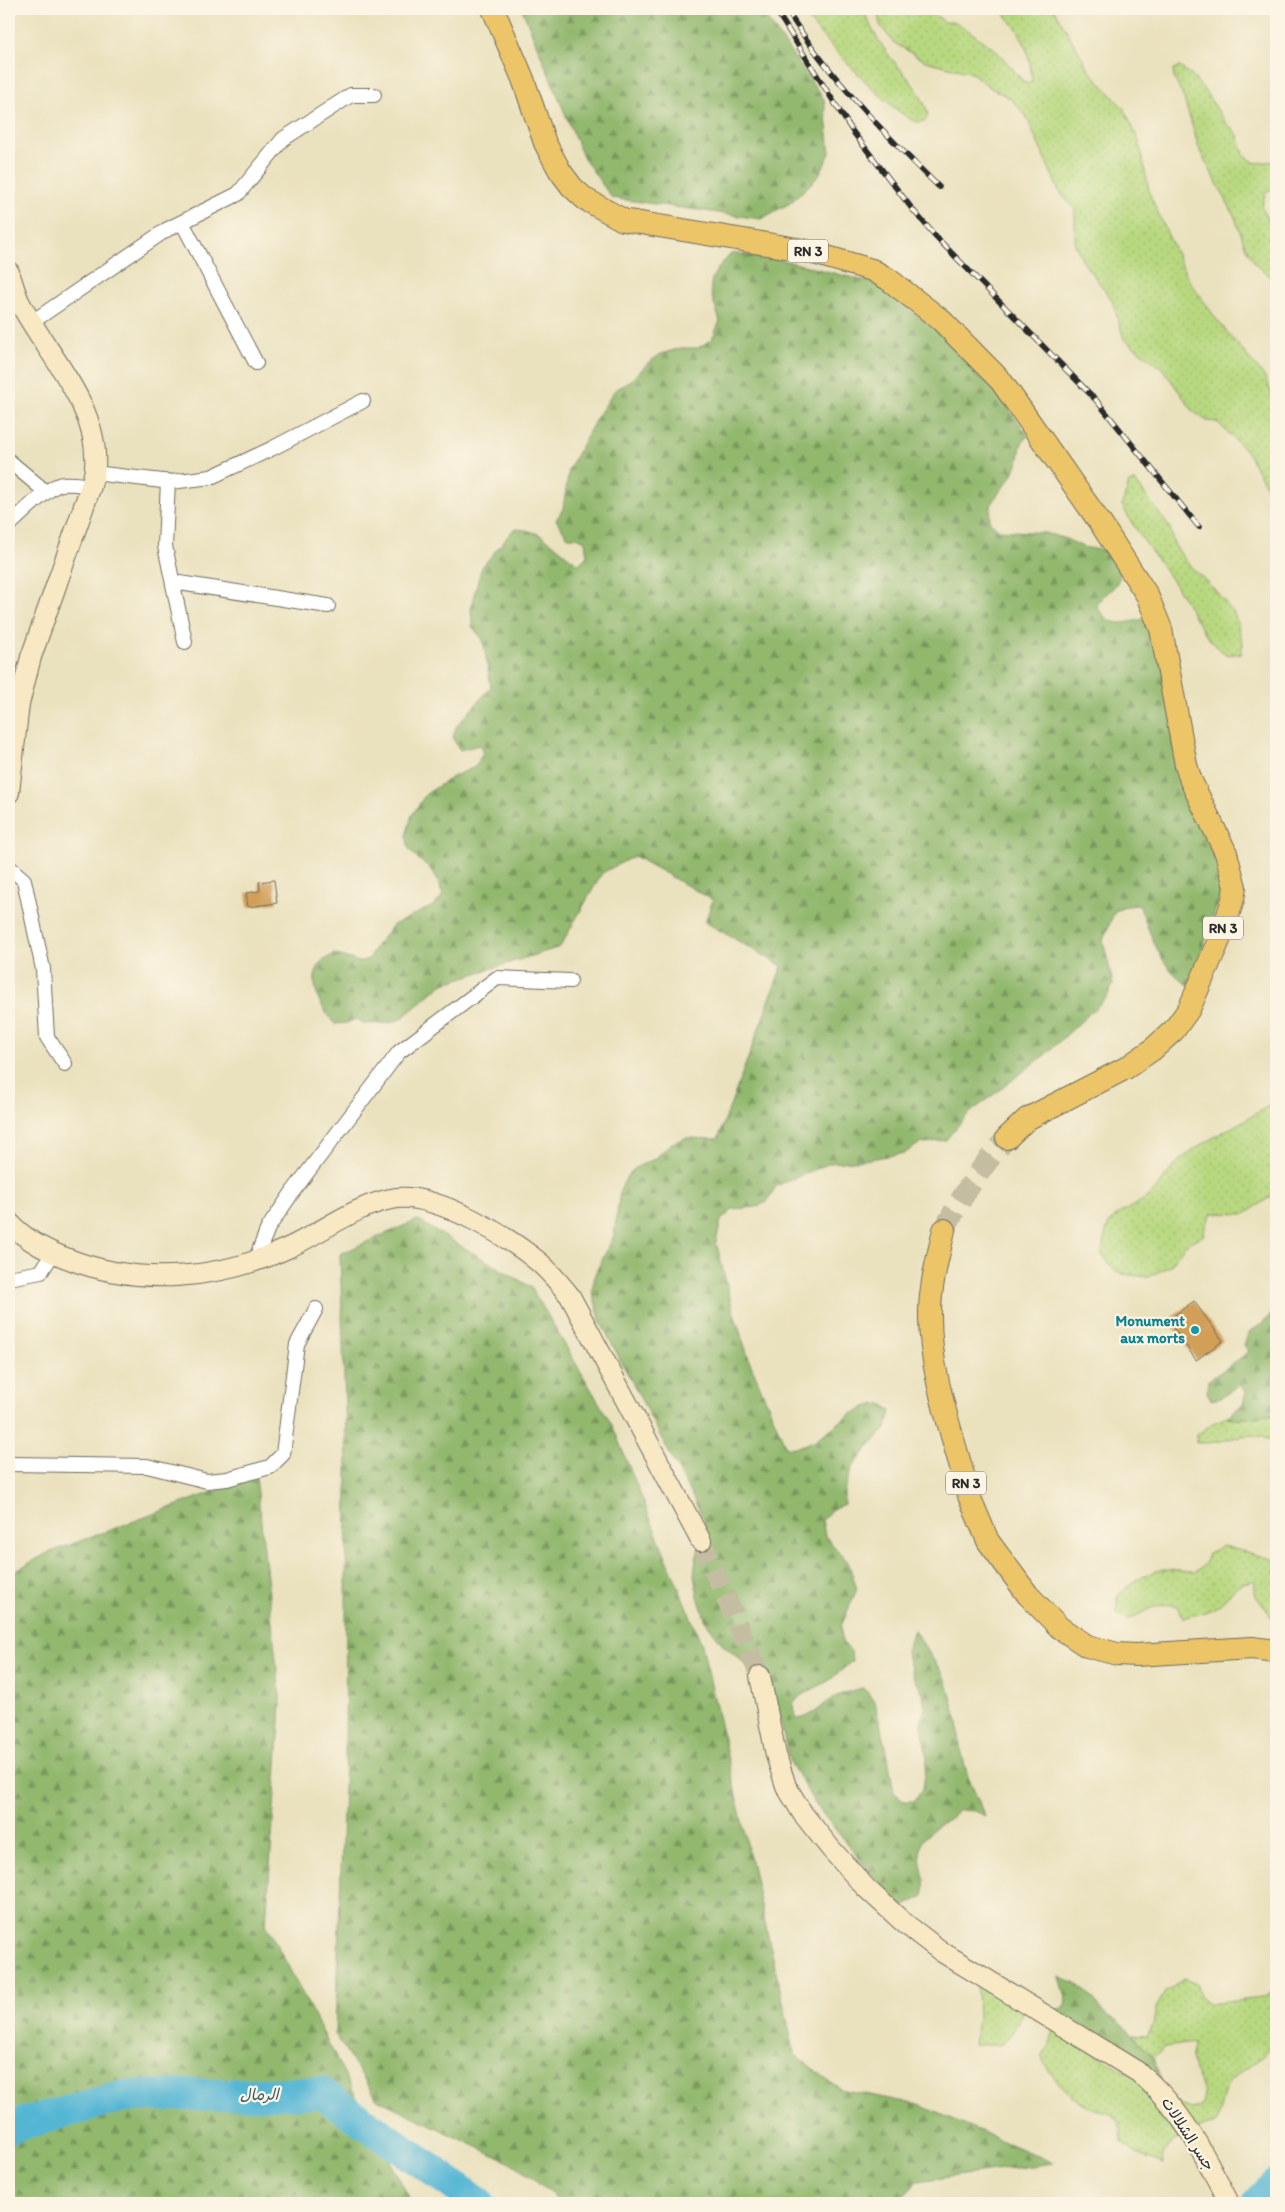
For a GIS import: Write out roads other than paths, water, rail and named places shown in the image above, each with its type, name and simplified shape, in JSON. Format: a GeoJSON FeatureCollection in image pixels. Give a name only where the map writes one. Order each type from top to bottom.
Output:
{"type":"FeatureCollection","features":[{"type":"Feature","properties":{"kind":"main road","name":"RN 3"},"geometry":{"type":"LineString","coordinates":[[493,9],[523,79],[545,143],[560,170],[585,199],[623,220],[803,250],[872,270],[888,279],[941,320],[1001,382],[1119,550],[1147,595],[1161,629],[1186,765],[1194,788],[1226,853],[1235,888],[1233,899],[1223,931],[1189,1010],[1174,1030],[1152,1050],[1126,1068],[1027,1119],[1007,1138]]}},
{"type":"Feature","properties":{"kind":"main road"},"geometry":{"type":"LineString","coordinates":[[9,272],[18,300],[65,373],[85,412],[94,444],[93,480],[31,656],[19,704],[9,793]]}},
{"type":"Feature","properties":{"kind":"main road"},"geometry":{"type":"LineString","coordinates":[[9,1222],[16,1230],[53,1253],[85,1266],[140,1277],[208,1273],[240,1267],[290,1247],[360,1210],[397,1198],[416,1199],[440,1205],[477,1222],[503,1237],[540,1263],[570,1296],[702,1541]]}},
{"type":"Feature","properties":{"kind":"main road","name":"RN 3"},"geometry":{"type":"LineString","coordinates":[[944,1230],[934,1279],[930,1312],[931,1348],[976,1518],[988,1541],[1028,1595],[1042,1611],[1071,1636],[1103,1652],[1136,1655],[1252,1648],[1276,1651]]}},
{"type":"Feature","properties":{"kind":"main road","name":"جسر الشلالات"},"geometry":{"type":"LineString","coordinates":[[760,1676],[776,1755],[786,1786],[803,1814],[866,1888],[904,1922],[942,1952],[1138,2072],[1155,2086],[1180,2115],[1229,2203]]}},
{"type":"Feature","properties":{"kind":"street"},"geometry":{"type":"LineString","coordinates":[[32,322],[166,230],[238,194],[284,139],[351,95],[374,95]]}},
{"type":"Feature","properties":{"kind":"street"},"geometry":{"type":"LineString","coordinates":[[182,222],[256,363]]}},
{"type":"Feature","properties":{"kind":"street"},"geometry":{"type":"LineString","coordinates":[[9,525],[46,492],[61,484],[93,480],[168,481],[211,477],[271,449],[363,401]]}},
{"type":"Feature","properties":{"kind":"street"},"geometry":{"type":"LineString","coordinates":[[9,461],[46,492]]}},
{"type":"Feature","properties":{"kind":"street"},"geometry":{"type":"LineString","coordinates":[[168,481],[166,546],[185,642]]}},
{"type":"Feature","properties":{"kind":"street"},"geometry":{"type":"LineString","coordinates":[[173,582],[328,606]]}},
{"type":"Feature","properties":{"kind":"street"},"geometry":{"type":"LineString","coordinates":[[9,867],[24,880],[43,969],[47,1037],[65,1064]]}},
{"type":"Feature","properties":{"kind":"street"},"geometry":{"type":"LineString","coordinates":[[255,1261],[268,1228],[294,1190],[399,1052],[497,978],[570,981]]}},
{"type":"Feature","properties":{"kind":"street"},"geometry":{"type":"LineString","coordinates":[[9,1278],[41,1272],[53,1253]]}},
{"type":"Feature","properties":{"kind":"street"},"geometry":{"type":"LineString","coordinates":[[9,1464],[147,1466],[207,1481],[227,1479],[270,1467],[283,1454],[297,1344],[316,1309]]}},
{"type":"Feature","properties":{"kind":"waterway","name":"الرمال"},"geometry":{"type":"LineString","coordinates":[[9,2129],[13,2126],[124,2096],[322,2093],[479,2203]]}},
{"type":"Feature","properties":{"kind":"waterway","name":"الرمال"},"geometry":{"type":"LineString","coordinates":[[1257,2203],[1276,2184]]}},
{"type":"Feature","properties":{"kind":"tunnel"},"geometry":{"type":"LineString","coordinates":[[944,1230],[972,1182],[1007,1138]]}},
{"type":"Feature","properties":{"kind":"tunnel"},"geometry":{"type":"LineString","coordinates":[[701,1541],[760,1676]]}},
{"type":"Feature","properties":{"kind":"railway"},"geometry":{"type":"LineString","coordinates":[[775,9],[853,132],[913,210],[938,239],[1096,400],[1199,527]]}},
{"type":"Feature","properties":{"kind":"railway"},"geometry":{"type":"LineString","coordinates":[[786,9],[802,34],[838,80],[877,124],[939,187]]}},
{"type":"Feature","properties":{"kind":"place","name":"Monument aux morts"},"geometry":{"type":"Point","coordinates":[1195,1330]}}]}
